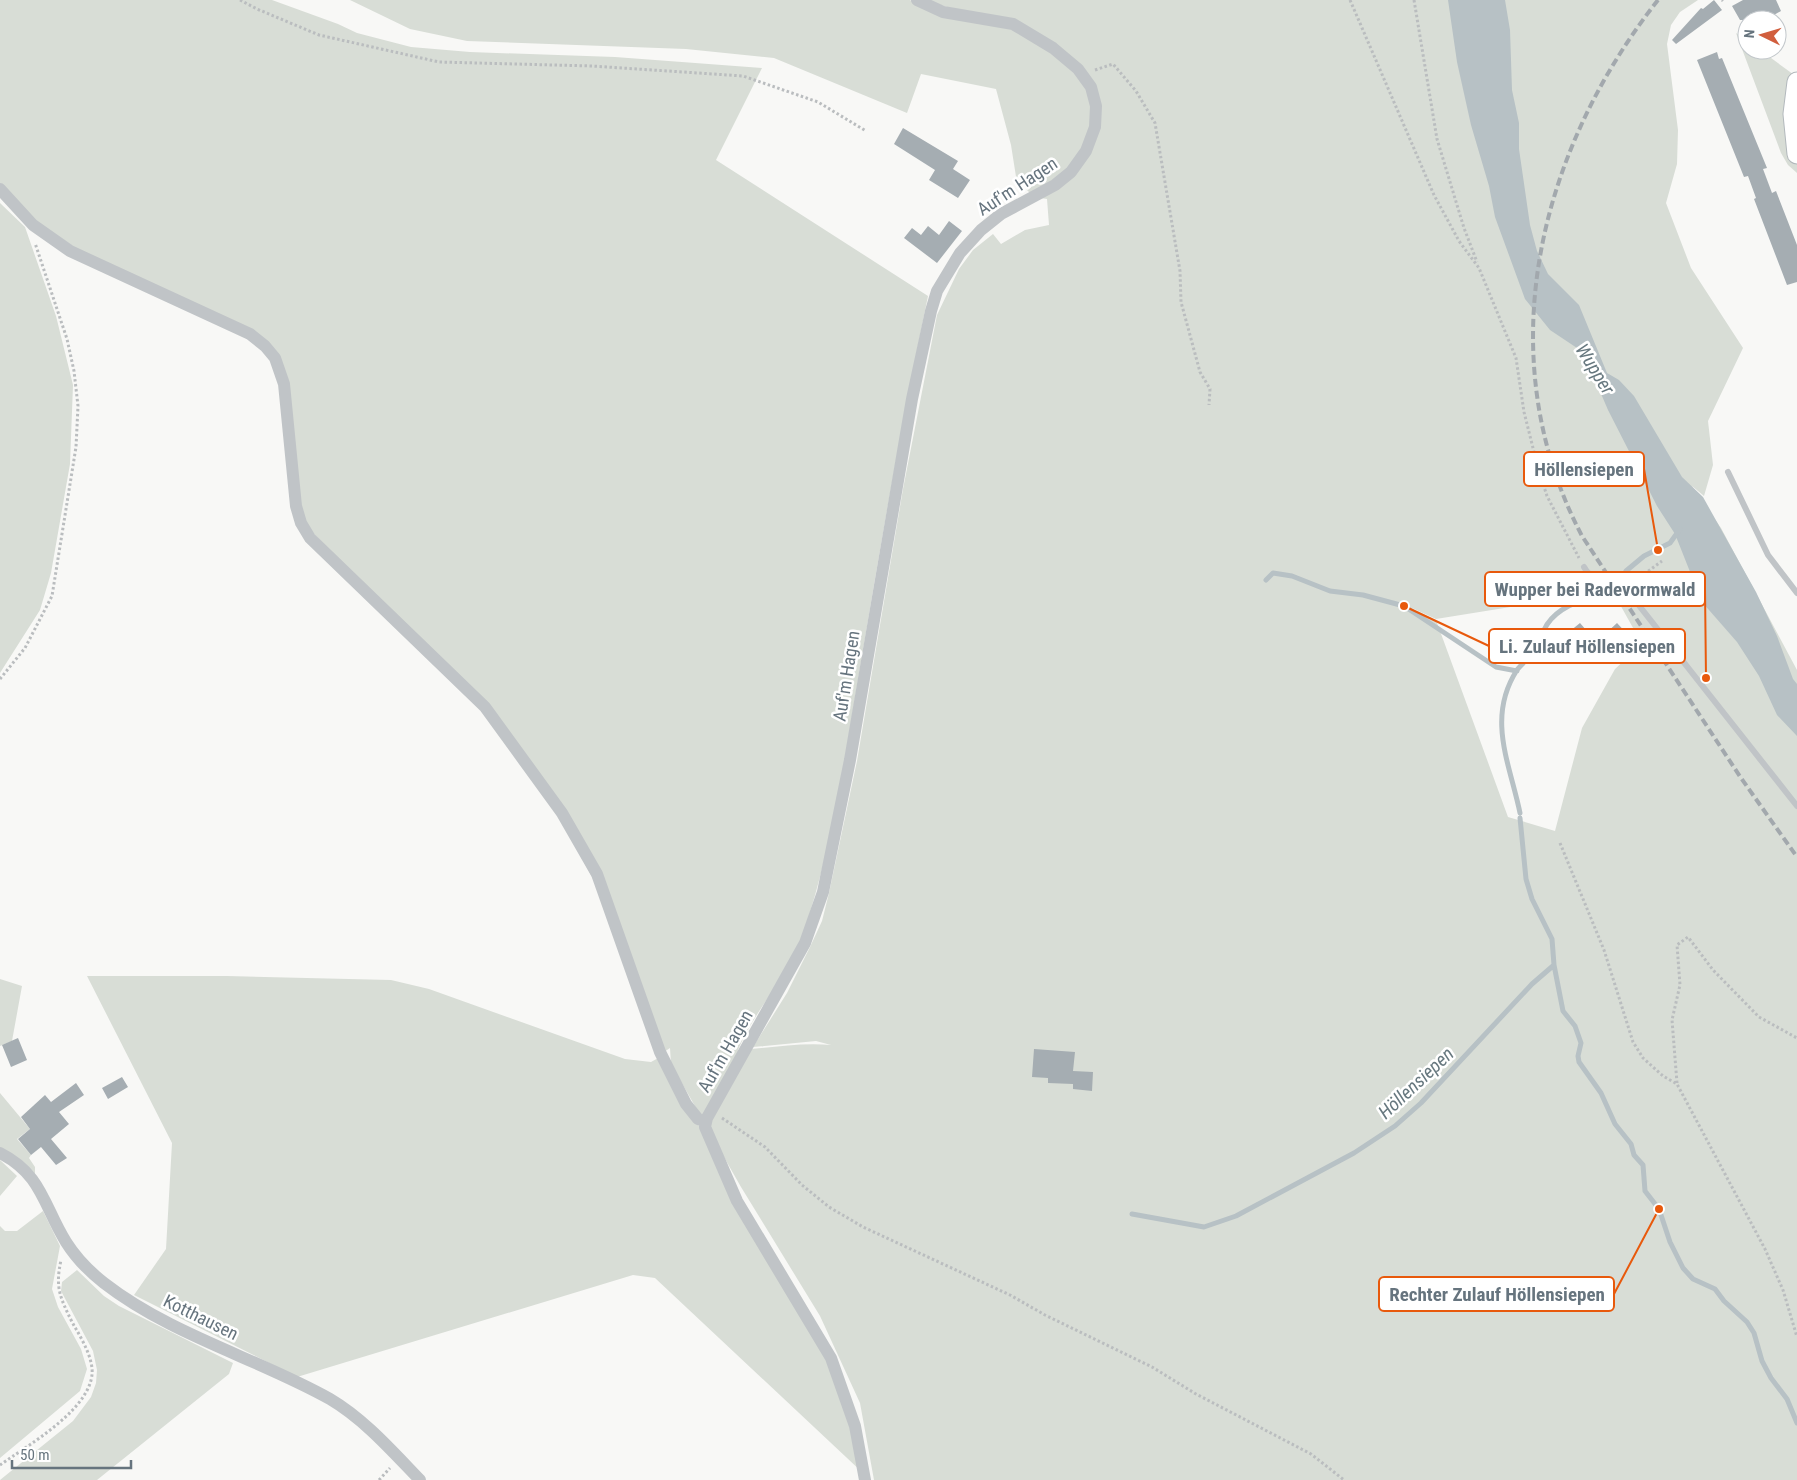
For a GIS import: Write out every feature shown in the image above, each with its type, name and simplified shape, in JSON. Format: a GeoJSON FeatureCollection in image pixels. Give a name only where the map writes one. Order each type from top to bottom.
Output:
{"type":"FeatureCollection","features":[{"type":"Feature","properties":{"kind":"main road"},"geometry":{"type":"LineString","coordinates":[[1797,82],[1793,114],[1797,154]]}},
{"type":"Feature","properties":{"kind":"street","name":"Auf'm Hagen"},"geometry":{"type":"LineString","coordinates":[[709,1116],[805,943],[823,892],[850,760],[912,399],[935,298],[945,275],[960,253],[981,230],[1001,214],[1060,182],[1082,158],[1093,134],[1097,113],[1091,87],[1083,74],[1053,48],[1012,24],[943,12],[917,0]]}},
{"type":"Feature","properties":{"kind":"street"},"geometry":{"type":"LineString","coordinates":[[0,189],[33,225],[70,251],[250,334],[275,358],[284,384],[296,506],[301,523],[310,538],[334,564],[446,668],[485,707],[562,813],[597,874],[660,1052],[686,1104],[698,1119],[709,1116],[705,1132],[737,1201],[831,1358],[855,1426],[865,1480]]}},
{"type":"Feature","properties":{"kind":"street","name":"Kotthausen"},"geometry":{"type":"LineString","coordinates":[[0,1153],[23,1170],[42,1192],[65,1241],[88,1270],[130,1301],[159,1318],[330,1400],[370,1429],[420,1480]]}},
{"type":"Feature","properties":{"kind":"lane"},"geometry":{"type":"LineString","coordinates":[[1728,472],[1768,555],[1797,593]]}},
{"type":"Feature","properties":{"kind":"lane"},"geometry":{"type":"LineString","coordinates":[[1584,567],[1588,574],[1603,583],[1626,589],[1797,806]]}},
{"type":"Feature","properties":{"kind":"path"},"geometry":{"type":"LineString","coordinates":[[240,0],[319,35],[439,62],[592,66],[744,76],[818,102],[866,131]]}},
{"type":"Feature","properties":{"kind":"path"},"geometry":{"type":"LineString","coordinates":[[1350,0],[1434,195],[1459,241],[1479,268]]}},
{"type":"Feature","properties":{"kind":"path"},"geometry":{"type":"LineString","coordinates":[[1414,0],[1437,139],[1464,228],[1516,358],[1524,412],[1547,496],[1584,567]]}},
{"type":"Feature","properties":{"kind":"path"},"geometry":{"type":"LineString","coordinates":[[1083,74],[1112,64],[1136,91],[1155,123],[1180,271],[1181,302],[1200,372],[1210,389],[1209,405]]}},
{"type":"Feature","properties":{"kind":"path"},"geometry":{"type":"LineString","coordinates":[[0,679],[25,648],[52,596],[76,447],[78,406],[74,371],[67,338],[35,241]]}},
{"type":"Feature","properties":{"kind":"path"},"geometry":{"type":"LineString","coordinates":[[1634,581],[1662,560]]}},
{"type":"Feature","properties":{"kind":"path"},"geometry":{"type":"LineString","coordinates":[[1560,844],[1604,950],[1633,1042],[1643,1058],[1663,1076],[1677,1084]]}},
{"type":"Feature","properties":{"kind":"path"},"geometry":{"type":"LineString","coordinates":[[1797,1038],[1759,1017],[1713,970],[1688,937],[1677,945],[1680,984],[1672,1020],[1677,1084],[1766,1249],[1783,1290],[1797,1337]]}},
{"type":"Feature","properties":{"kind":"path"},"geometry":{"type":"LineString","coordinates":[[709,1116],[765,1146],[802,1185],[830,1207],[864,1228],[1010,1295],[1045,1316],[1152,1368],[1196,1394],[1311,1454],[1344,1480]]}},
{"type":"Feature","properties":{"kind":"path"},"geometry":{"type":"LineString","coordinates":[[0,1465],[50,1430],[78,1404],[87,1392],[91,1380],[92,1369],[89,1356],[58,1290],[65,1241]]}},
{"type":"Feature","properties":{"kind":"shaded area"},"geometry":{"type":"Polygon","coordinates":[[[0,0],[272,0],[338,24],[357,33],[411,47],[470,52],[615,57],[762,68],[716,160],[928,296],[893,476],[838,798],[822,868],[813,903],[796,952],[738,1050],[797,1045],[831,1045],[816,1041],[753,1047],[787,993],[822,921],[857,761],[903,489],[937,315],[959,269],[973,250],[993,234],[1001,244],[1025,230],[1049,225],[1047,199],[1034,197],[1022,185],[1017,183],[1011,145],[996,89],[921,74],[907,113],[774,58],[686,49],[467,41],[410,29],[350,0],[910,0],[926,9],[960,11],[925,0],[1698,0],[1680,12],[1671,25],[1667,44],[1678,130],[1677,164],[1666,203],[1691,268],[1743,348],[1708,421],[1713,465],[1704,496],[1692,486],[1721,528],[1797,670],[1797,1480],[874,1480],[860,1403],[820,1316],[741,1187],[671,1064],[670,1048],[664,1052],[623,934],[529,761],[303,522],[289,406],[266,343],[95,261],[35,221],[0,183],[0,0]],[[1585,588],[1586,595],[1436,619],[1394,600],[1436,620],[1508,817],[1555,831],[1582,728],[1615,669],[1642,644],[1613,592],[1585,588]]]}},
{"type":"Feature","properties":{"kind":"shaded area"},"geometry":{"type":"Polygon","coordinates":[[[1746,60],[1774,60],[1797,77],[1797,173],[1788,165],[1781,153],[1746,60]]]}},
{"type":"Feature","properties":{"kind":"shaded area"},"geometry":{"type":"Polygon","coordinates":[[[0,203],[25,227],[56,316],[73,385],[70,464],[51,573],[40,610],[0,673],[0,203]]]}},
{"type":"Feature","properties":{"kind":"shaded area"},"geometry":{"type":"Polygon","coordinates":[[[87,976],[227,976],[391,980],[429,989],[625,1059],[651,1062],[660,1057],[830,1358],[863,1473],[655,1278],[633,1275],[297,1377],[134,1295],[166,1249],[172,1143],[87,976]]]}},
{"type":"Feature","properties":{"kind":"shaded area"},"geometry":{"type":"Polygon","coordinates":[[[0,979],[22,986],[12,1041],[0,1046],[0,979]]]}},
{"type":"Feature","properties":{"kind":"shaded area"},"geometry":{"type":"Polygon","coordinates":[[[0,1093],[30,1129],[17,1139],[31,1155],[29,1158],[35,1167],[35,1176],[0,1150],[0,1093]]]}},
{"type":"Feature","properties":{"kind":"shaded area"},"geometry":{"type":"Polygon","coordinates":[[[0,1160],[17,1176],[0,1196],[0,1160]]]}},
{"type":"Feature","properties":{"kind":"shaded area"},"geometry":{"type":"Polygon","coordinates":[[[43,1211],[60,1246],[52,1289],[58,1307],[81,1349],[87,1369],[80,1391],[0,1458],[0,1226],[5,1231],[17,1231],[43,1211]]]}},
{"type":"Feature","properties":{"kind":"shaded area"},"geometry":{"type":"Polygon","coordinates":[[[77,1270],[104,1296],[119,1306],[233,1363],[229,1374],[97,1480],[0,1480],[73,1421],[91,1397],[96,1383],[97,1370],[93,1351],[61,1291],[62,1282],[77,1270]]]}},
{"type":"Feature","properties":{"kind":"water","name":"Wupper"},"geometry":{"type":"Polygon","coordinates":[[[1448,0],[1505,0],[1510,30],[1512,90],[1519,123],[1519,149],[1530,225],[1537,251],[1548,274],[1579,305],[1607,373],[1619,380],[1634,396],[1682,477],[1703,497],[1756,592],[1777,636],[1793,679],[1797,684],[1797,736],[1777,715],[1759,676],[1737,642],[1702,602],[1675,534],[1657,506],[1608,410],[1590,368],[1577,348],[1550,330],[1525,299],[1495,217],[1489,186],[1471,125],[1457,62],[1448,0]]]}},
{"type":"Feature","properties":{"kind":"building"},"geometry":{"type":"Polygon","coordinates":[[[1714,0],[1722,10],[1676,44],[1672,40],[1701,8],[1703,9],[1714,0]]]}},
{"type":"Feature","properties":{"kind":"building"},"geometry":{"type":"Polygon","coordinates":[[[1743,0],[1776,0],[1781,10],[1737,10],[1737,15],[1732,6],[1743,0]]]}},
{"type":"Feature","properties":{"kind":"building"},"geometry":{"type":"Polygon","coordinates":[[[1717,52],[1719,59],[1722,58],[1767,168],[1763,169],[1772,193],[1776,191],[1797,245],[1797,282],[1787,285],[1754,199],[1756,198],[1748,176],[1744,177],[1697,60],[1717,52]]]}},
{"type":"Feature","properties":{"kind":"building"},"geometry":{"type":"Polygon","coordinates":[[[903,128],[958,161],[953,169],[970,180],[958,198],[929,180],[935,170],[894,144],[903,128]]]}},
{"type":"Feature","properties":{"kind":"building"},"geometry":{"type":"Polygon","coordinates":[[[949,221],[962,231],[937,263],[904,238],[912,228],[921,235],[928,226],[939,235],[949,221]]]}},
{"type":"Feature","properties":{"kind":"building"},"geometry":{"type":"Polygon","coordinates":[[[1580,623],[1593,638],[1578,652],[1564,636],[1580,623]]]}},
{"type":"Feature","properties":{"kind":"building"},"geometry":{"type":"Polygon","coordinates":[[[1617,623],[1631,638],[1604,664],[1590,648],[1617,623]]]}},
{"type":"Feature","properties":{"kind":"building"},"geometry":{"type":"Polygon","coordinates":[[[18,1038],[27,1060],[11,1067],[2,1045],[18,1038]]]}},
{"type":"Feature","properties":{"kind":"building"},"geometry":{"type":"Polygon","coordinates":[[[1034,1049],[1075,1052],[1073,1071],[1093,1072],[1092,1091],[1073,1089],[1073,1084],[1048,1083],[1048,1078],[1032,1077],[1034,1049]]]}},
{"type":"Feature","properties":{"kind":"building"},"geometry":{"type":"Polygon","coordinates":[[[122,1077],[128,1087],[108,1099],[102,1088],[122,1077]]]}},
{"type":"Feature","properties":{"kind":"building"},"geometry":{"type":"Polygon","coordinates":[[[76,1083],[84,1095],[59,1112],[69,1124],[51,1139],[67,1158],[56,1165],[41,1147],[31,1155],[18,1139],[30,1129],[21,1117],[45,1095],[51,1102],[76,1083]]]}},
{"type":"Feature","properties":{"kind":"waterway","name":"Höllensiepen"},"geometry":{"type":"LineString","coordinates":[[1626,571],[1644,556],[1670,543],[1680,529]]}},
{"type":"Feature","properties":{"kind":"waterway"},"geometry":{"type":"LineString","coordinates":[[1266,580],[1273,573],[1292,576],[1330,591],[1363,595],[1404,606],[1496,667],[1517,671]]}},
{"type":"Feature","properties":{"kind":"waterway","name":"Höllensiepen"},"geometry":{"type":"LineString","coordinates":[[1520,813],[1503,741],[1503,706],[1508,688],[1517,670],[1535,651],[1544,630],[1553,617],[1566,607],[1596,596]]}},
{"type":"Feature","properties":{"kind":"waterway","name":"Höllensiepen"},"geometry":{"type":"LineString","coordinates":[[1132,1214],[1204,1227],[1236,1216],[1354,1153],[1395,1126],[1421,1103],[1532,984],[1554,965],[1552,939],[1532,899],[1526,879],[1520,818]]}},
{"type":"Feature","properties":{"kind":"waterway"},"geometry":{"type":"LineString","coordinates":[[1554,965],[1563,1011],[1575,1026],[1581,1043],[1578,1056],[1579,1062],[1601,1093],[1615,1124],[1631,1144],[1634,1155],[1643,1165],[1645,1191],[1659,1209],[1670,1242],[1683,1268],[1693,1279],[1715,1289],[1724,1301],[1747,1322],[1754,1333],[1762,1361],[1771,1378],[1787,1399],[1797,1423]]}},
{"type":"Feature","properties":{"kind":"railway"},"geometry":{"type":"LineString","coordinates":[[1658,0],[1616,59],[1582,123],[1556,189],[1540,258],[1533,328],[1537,398],[1553,468],[1582,536],[1741,778],[1797,857]]}},
{"type":"Feature","properties":{"kind":"place","name":"Höllensiepen"},"geometry":{"type":"Point","coordinates":[1658,550]}},
{"type":"Feature","properties":{"kind":"place","name":"Li. Zulauf Höllensiepen"},"geometry":{"type":"Point","coordinates":[1404,606]}},
{"type":"Feature","properties":{"kind":"place","name":"Wupper bei Radevormwald"},"geometry":{"type":"Point","coordinates":[1706,678]}},
{"type":"Feature","properties":{"kind":"place","name":"Rechter Zulauf Höllensiepen"},"geometry":{"type":"Point","coordinates":[1659,1209]}}]}
